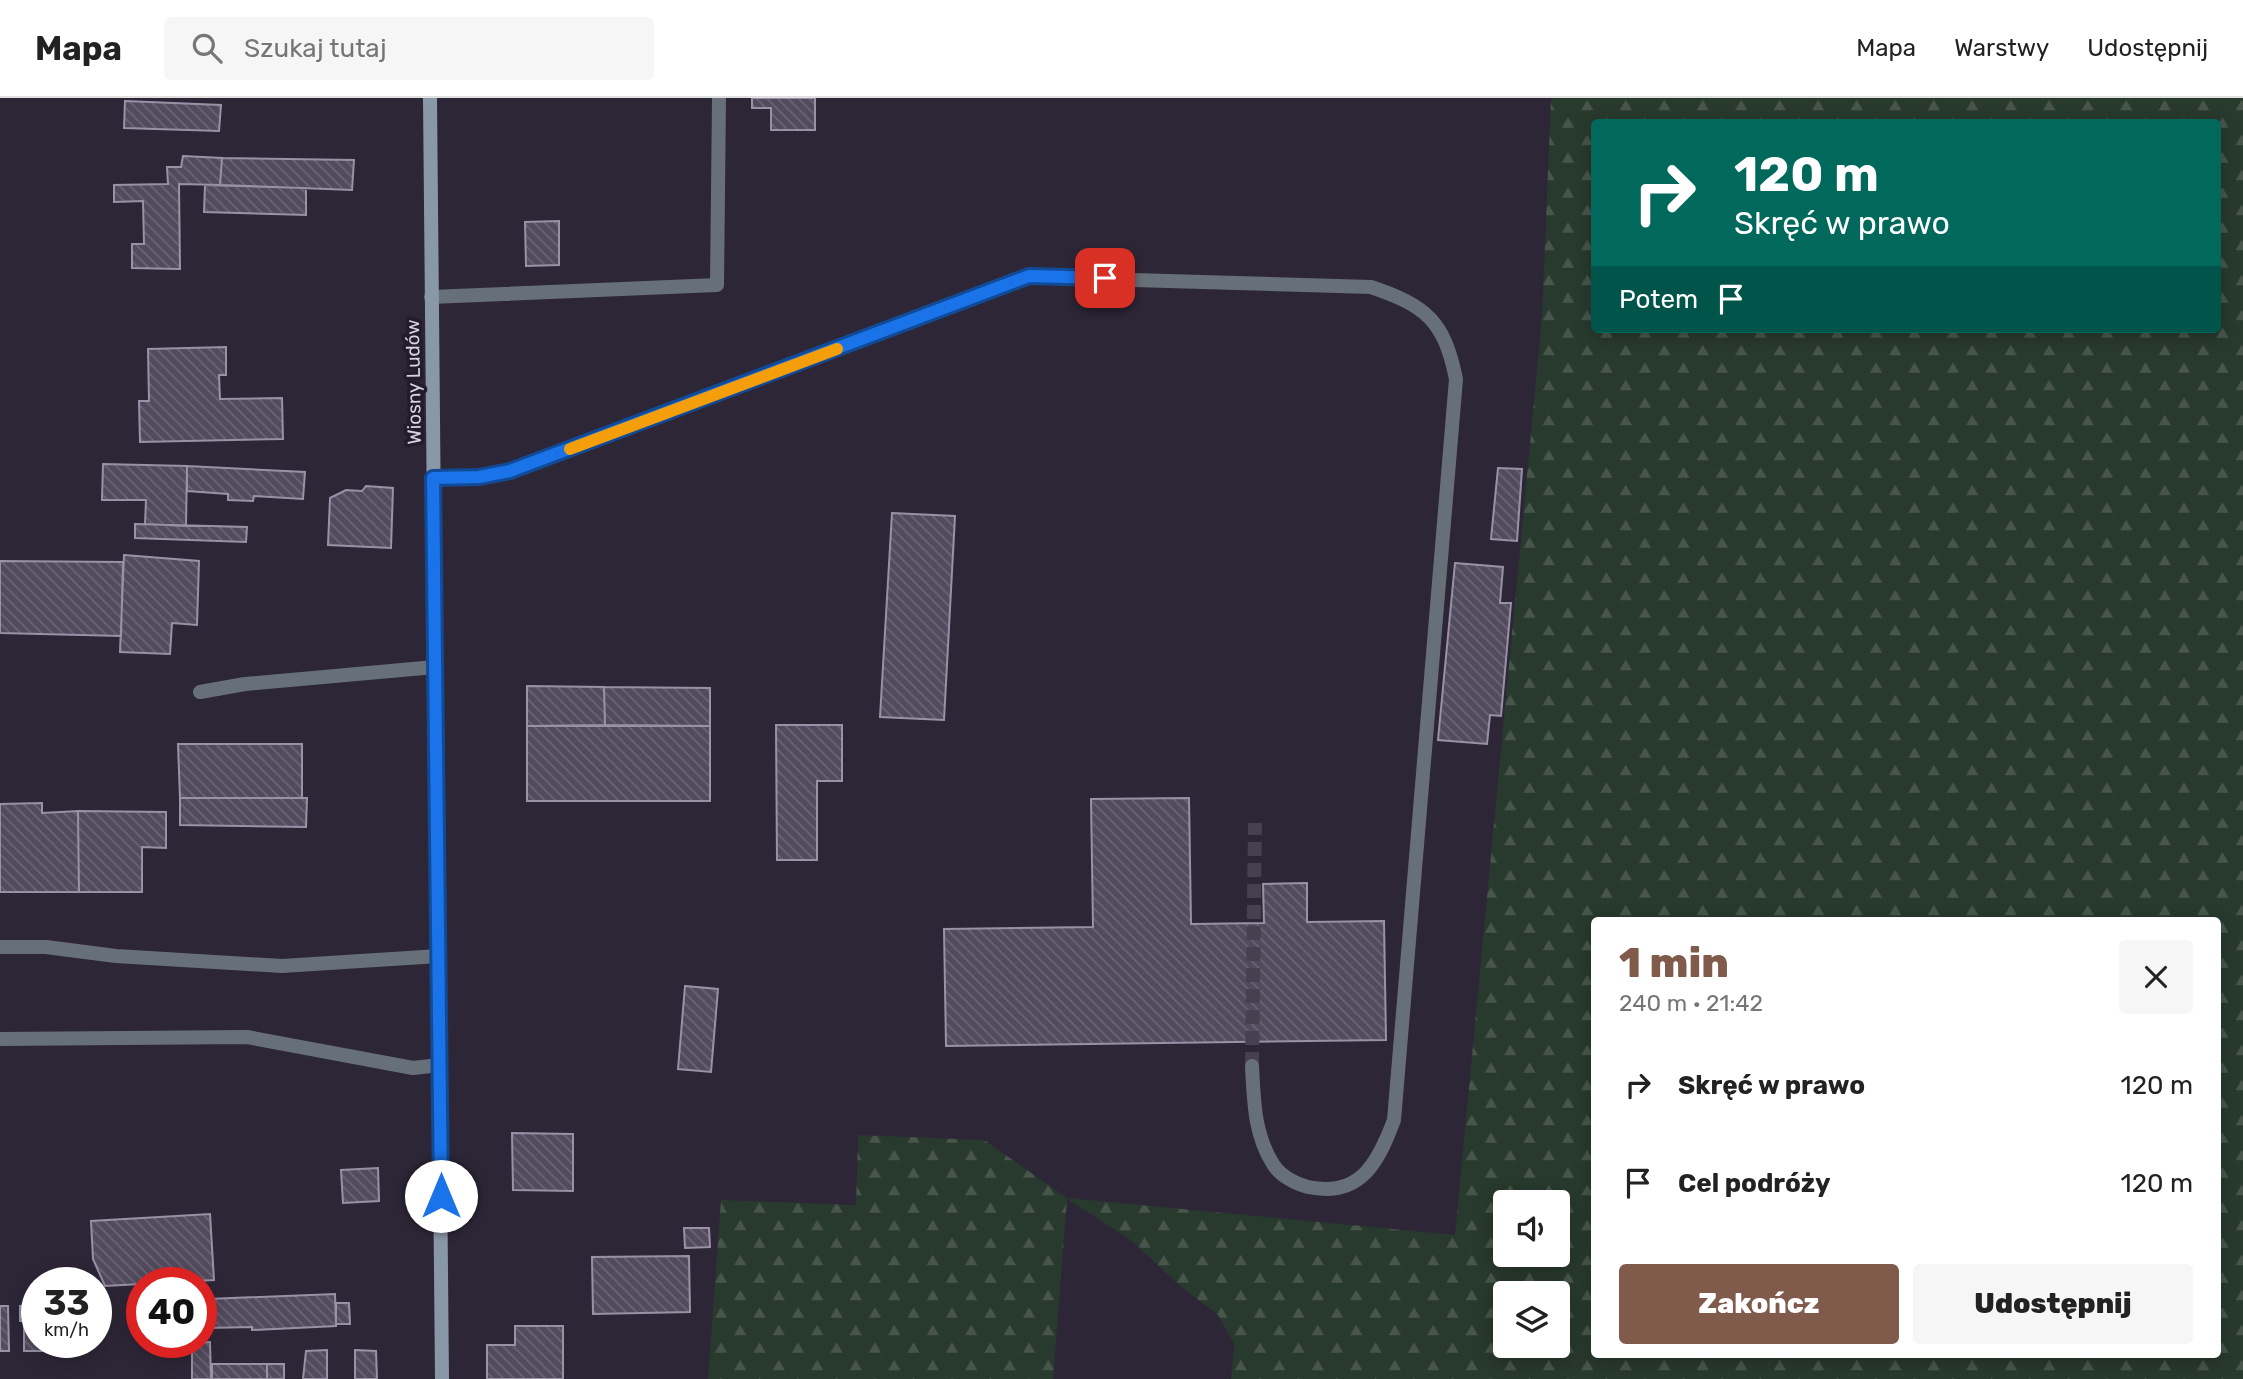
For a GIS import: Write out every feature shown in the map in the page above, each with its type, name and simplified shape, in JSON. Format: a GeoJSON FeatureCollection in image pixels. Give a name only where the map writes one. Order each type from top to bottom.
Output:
{"type":"FeatureCollection","features":[{"type":"Feature","properties":{"kind":"street","name":"Wiosny Ludów"},"geometry":{"type":"LineString","coordinates":[[430,98],[442,1379]]}},
{"type":"Feature","properties":{"kind":"lane"},"geometry":{"type":"LineString","coordinates":[[431,297],[717,285],[719,98]]}},
{"type":"Feature","properties":{"kind":"lane"},"geometry":{"type":"LineString","coordinates":[[433,478],[479,477],[510,471],[1029,276],[1371,287],[1401,298],[1429,316],[1449,344],[1456,379],[1394,1121],[1380,1158],[1354,1183],[1326,1191],[1297,1184],[1275,1168],[1259,1137],[1252,1066]]}},
{"type":"Feature","properties":{"kind":"lane"},"geometry":{"type":"LineString","coordinates":[[200,692],[245,684],[435,667]]}},
{"type":"Feature","properties":{"kind":"lane"},"geometry":{"type":"LineString","coordinates":[[0,947],[46,947],[116,956],[282,966],[439,956]]}},
{"type":"Feature","properties":{"kind":"lane"},"geometry":{"type":"LineString","coordinates":[[0,1039],[247,1037],[413,1068],[440,1065]]}},
{"type":"Feature","properties":{"kind":"green space"},"geometry":{"type":"Polygon","coordinates":[[[1551,98],[2243,98],[2243,1379],[1231,1379],[1234,1344],[1218,1315],[1180,1286],[1131,1240],[1067,1199],[1053,1379],[708,1379],[721,1200],[856,1205],[858,1135],[984,1140],[1067,1198],[1455,1235],[1542,317],[1551,98]]]}},
{"type":"Feature","properties":{"kind":"building"},"geometry":{"type":"Polygon","coordinates":[[[752,98],[815,98],[815,130],[771,130],[771,108],[752,108],[752,98]]]}},
{"type":"Feature","properties":{"kind":"building"},"geometry":{"type":"Polygon","coordinates":[[[125,101],[221,105],[219,131],[124,128],[125,101]]]}},
{"type":"Feature","properties":{"kind":"building"},"geometry":{"type":"Polygon","coordinates":[[[183,156],[222,158],[220,185],[179,184],[180,269],[132,268],[132,244],[144,244],[143,201],[114,202],[114,185],[168,184],[167,167],[181,167],[183,156]]]}},
{"type":"Feature","properties":{"kind":"building"},"geometry":{"type":"Polygon","coordinates":[[[222,158],[354,160],[352,190],[220,185],[222,158]]]}},
{"type":"Feature","properties":{"kind":"building"},"geometry":{"type":"Polygon","coordinates":[[[205,185],[306,188],[306,215],[204,212],[205,185]]]}},
{"type":"Feature","properties":{"kind":"building"},"geometry":{"type":"Polygon","coordinates":[[[559,221],[559,265],[526,266],[525,222],[559,221]]]}},
{"type":"Feature","properties":{"kind":"building"},"geometry":{"type":"Polygon","coordinates":[[[226,347],[226,375],[219,375],[220,399],[282,398],[283,439],[140,442],[139,401],[149,401],[148,349],[226,347]]]}},
{"type":"Feature","properties":{"kind":"building"},"geometry":{"type":"Polygon","coordinates":[[[103,464],[187,466],[186,526],[145,524],[146,500],[102,500],[103,464]]]}},
{"type":"Feature","properties":{"kind":"building"},"geometry":{"type":"Polygon","coordinates":[[[187,466],[305,472],[303,499],[254,496],[253,501],[228,500],[228,494],[187,491],[187,466]]]}},
{"type":"Feature","properties":{"kind":"building"},"geometry":{"type":"Polygon","coordinates":[[[1498,468],[1522,469],[1517,541],[1491,539],[1498,468]]]}},
{"type":"Feature","properties":{"kind":"building"},"geometry":{"type":"Polygon","coordinates":[[[366,486],[393,488],[391,548],[328,545],[330,498],[346,490],[362,491],[366,486]]]}},
{"type":"Feature","properties":{"kind":"building"},"geometry":{"type":"Polygon","coordinates":[[[892,513],[955,516],[944,720],[880,717],[892,513]]]}},
{"type":"Feature","properties":{"kind":"building"},"geometry":{"type":"Polygon","coordinates":[[[135,524],[247,527],[246,542],[135,538],[135,524]]]}},
{"type":"Feature","properties":{"kind":"building"},"geometry":{"type":"Polygon","coordinates":[[[124,555],[199,561],[197,625],[172,623],[170,654],[120,652],[124,555]]]}},
{"type":"Feature","properties":{"kind":"building"},"geometry":{"type":"Polygon","coordinates":[[[0,561],[123,562],[121,636],[0,633],[0,561]]]}},
{"type":"Feature","properties":{"kind":"building"},"geometry":{"type":"Polygon","coordinates":[[[1455,563],[1503,567],[1500,603],[1511,603],[1501,716],[1490,715],[1487,744],[1438,740],[1455,563]]]}},
{"type":"Feature","properties":{"kind":"building"},"geometry":{"type":"Polygon","coordinates":[[[527,686],[604,687],[605,725],[527,726],[527,686]]]}},
{"type":"Feature","properties":{"kind":"building"},"geometry":{"type":"Polygon","coordinates":[[[604,687],[710,688],[710,726],[605,725],[604,687]]]}},
{"type":"Feature","properties":{"kind":"building"},"geometry":{"type":"Polygon","coordinates":[[[776,725],[842,725],[842,781],[817,781],[817,860],[777,860],[776,725]]]}},
{"type":"Feature","properties":{"kind":"building"},"geometry":{"type":"Polygon","coordinates":[[[527,726],[710,726],[710,801],[527,801],[527,726]]]}},
{"type":"Feature","properties":{"kind":"building"},"geometry":{"type":"Polygon","coordinates":[[[178,744],[302,744],[302,798],[180,798],[178,744]]]}},
{"type":"Feature","properties":{"kind":"building"},"geometry":{"type":"Polygon","coordinates":[[[180,798],[307,798],[306,827],[180,825],[180,798]]]}},
{"type":"Feature","properties":{"kind":"building"},"geometry":{"type":"Polygon","coordinates":[[[1189,798],[1191,924],[1264,923],[1263,884],[1307,883],[1307,922],[1384,921],[1386,1040],[946,1046],[944,929],[1093,927],[1091,799],[1189,798]]]}},
{"type":"Feature","properties":{"kind":"building"},"geometry":{"type":"Polygon","coordinates":[[[42,803],[42,813],[78,811],[79,892],[0,892],[0,804],[42,803]]]}},
{"type":"Feature","properties":{"kind":"building"},"geometry":{"type":"Polygon","coordinates":[[[78,811],[166,812],[166,848],[142,847],[142,892],[79,892],[78,811]]]}},
{"type":"Feature","properties":{"kind":"building"},"geometry":{"type":"Polygon","coordinates":[[[685,986],[718,989],[711,1072],[678,1069],[685,986]]]}},
{"type":"Feature","properties":{"kind":"building"},"geometry":{"type":"Polygon","coordinates":[[[512,1133],[573,1134],[573,1191],[513,1190],[512,1133]]]}},
{"type":"Feature","properties":{"kind":"building"},"geometry":{"type":"Polygon","coordinates":[[[378,1168],[379,1201],[343,1203],[341,1170],[378,1168]]]}},
{"type":"Feature","properties":{"kind":"building"},"geometry":{"type":"Polygon","coordinates":[[[210,1214],[213,1267],[126,1267],[126,1285],[112,1286],[112,1267],[97,1267],[93,1259],[91,1221],[210,1214]]]}},
{"type":"Feature","properties":{"kind":"building"},"geometry":{"type":"Polygon","coordinates":[[[684,1228],[709,1228],[710,1247],[685,1248],[684,1228]]]}},
{"type":"Feature","properties":{"kind":"building"},"geometry":{"type":"Polygon","coordinates":[[[689,1256],[690,1312],[593,1314],[592,1257],[689,1256]]]}},
{"type":"Feature","properties":{"kind":"building"},"geometry":{"type":"Polygon","coordinates":[[[335,1294],[336,1326],[252,1330],[252,1327],[217,1328],[217,1299],[335,1294]]]}},
{"type":"Feature","properties":{"kind":"building"},"geometry":{"type":"Polygon","coordinates":[[[336,1303],[349,1303],[350,1324],[336,1324],[336,1303]]]}},
{"type":"Feature","properties":{"kind":"building"},"geometry":{"type":"Polygon","coordinates":[[[0,1306],[8,1306],[9,1351],[0,1351],[0,1306]]]}},
{"type":"Feature","properties":{"kind":"building"},"geometry":{"type":"Polygon","coordinates":[[[515,1326],[563,1326],[563,1379],[487,1379],[487,1345],[515,1345],[515,1326]]]}},
{"type":"Feature","properties":{"kind":"building"},"geometry":{"type":"Polygon","coordinates":[[[327,1350],[327,1379],[303,1379],[306,1351],[327,1350]]]}},
{"type":"Feature","properties":{"kind":"building"},"geometry":{"type":"Polygon","coordinates":[[[355,1350],[376,1351],[377,1379],[355,1379],[355,1350]]]}},
{"type":"Feature","properties":{"kind":"building"},"geometry":{"type":"Polygon","coordinates":[[[192,1358],[210,1358],[211,1379],[192,1379],[192,1358]]]}},
{"type":"Feature","properties":{"kind":"building"},"geometry":{"type":"Polygon","coordinates":[[[212,1364],[267,1364],[267,1379],[212,1379],[212,1364]]]}},
{"type":"Feature","properties":{"kind":"building"},"geometry":{"type":"Polygon","coordinates":[[[267,1364],[284,1364],[284,1379],[267,1379],[267,1364]]]}},
{"type":"Feature","properties":{"kind":"tunnel"},"geometry":{"type":"LineString","coordinates":[[1252,1066],[1255,823]]}},
{"type":"Feature","properties":{"kind":"slow traffic"},"geometry":{"type":"LineString","coordinates":[[570,449],[837,349]]}},
{"type":"Feature","properties":{"kind":"route"},"geometry":{"type":"LineString","coordinates":[[441,1196],[433,478],[479,477],[510,471],[1029,276],[1105,278]]}}]}
